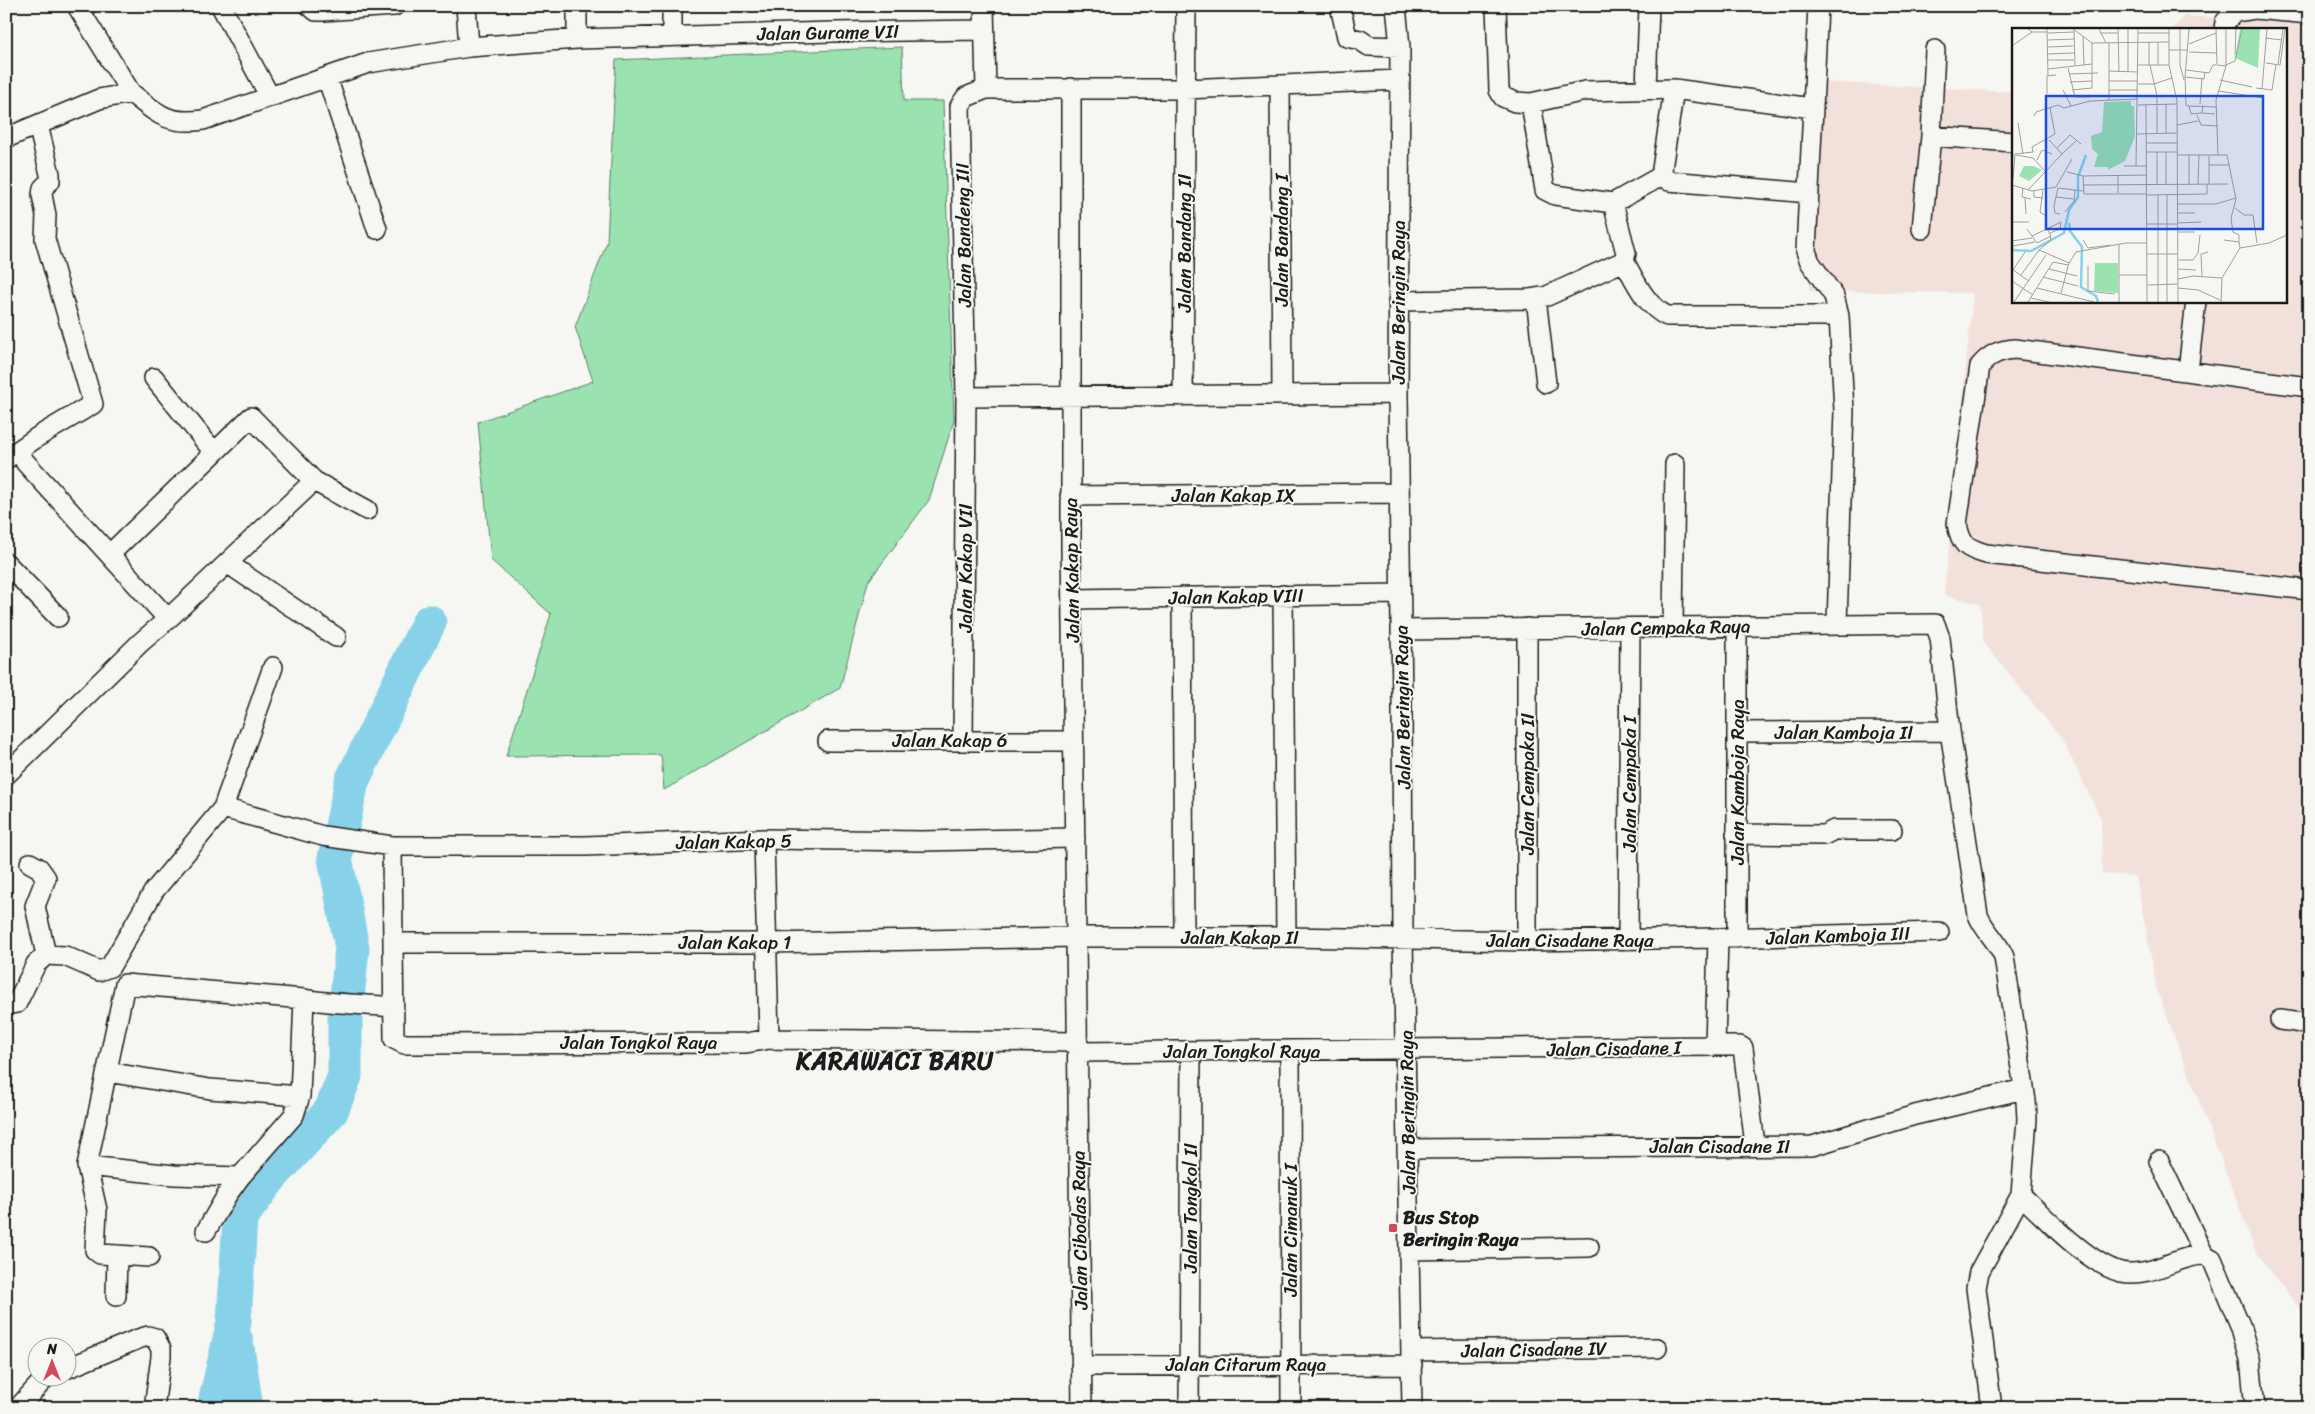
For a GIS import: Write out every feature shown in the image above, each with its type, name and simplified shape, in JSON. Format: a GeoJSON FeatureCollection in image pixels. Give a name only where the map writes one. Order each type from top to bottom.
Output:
{"type":"FeatureCollection","features":[{"type":"Feature","properties":{"kind":"street","name":"Jalan Gurame VII"},"geometry":{"type":"LineString","coordinates":[[78,6],[132,93],[163,118],[188,122],[221,116],[368,63],[469,47],[577,39],[984,30]]}},
{"type":"Feature","properties":{"kind":"street"},"geometry":{"type":"LineString","coordinates":[[221,6],[270,97]]}},
{"type":"Feature","properties":{"kind":"street"},"geometry":{"type":"LineString","coordinates":[[313,8],[394,6]]}},
{"type":"Feature","properties":{"kind":"street"},"geometry":{"type":"LineString","coordinates":[[466,6],[469,47]]}},
{"type":"Feature","properties":{"kind":"street"},"geometry":{"type":"LineString","coordinates":[[577,6],[577,39]]}},
{"type":"Feature","properties":{"kind":"street"},"geometry":{"type":"LineString","coordinates":[[672,6],[672,36]]}},
{"type":"Feature","properties":{"kind":"street"},"geometry":{"type":"LineString","coordinates":[[984,6],[986,89],[1185,89],[1399,80]]}},
{"type":"Feature","properties":{"kind":"street","name":"Jalan Bandang II"},"geometry":{"type":"LineString","coordinates":[[1183,396],[1186,6]]}},
{"type":"Feature","properties":{"kind":"street"},"geometry":{"type":"LineString","coordinates":[[1340,6],[1347,37],[1360,40],[1369,46],[1399,41]]}},
{"type":"Feature","properties":{"kind":"street","name":"Jalan Beringin Raya"},"geometry":{"type":"LineString","coordinates":[[1396,6],[1399,41],[1398,493],[1402,630],[1403,938],[1412,1408]]}},
{"type":"Feature","properties":{"kind":"street"},"geometry":{"type":"LineString","coordinates":[[1496,6],[1499,90],[1503,97],[1515,102],[1531,103],[1585,91],[1674,89],[1812,108]]}},
{"type":"Feature","properties":{"kind":"street"},"geometry":{"type":"LineString","coordinates":[[1646,89],[1648,6]]}},
{"type":"Feature","properties":{"kind":"street"},"geometry":{"type":"LineString","coordinates":[[1818,6],[1806,252],[1810,262],[1834,296],[1839,316],[1844,411],[1837,624]]}},
{"type":"Feature","properties":{"kind":"street"},"geometry":{"type":"LineString","coordinates":[[2224,28],[2225,22],[2236,12],[2255,9],[2309,14]]}},
{"type":"Feature","properties":{"kind":"street"},"geometry":{"type":"LineString","coordinates":[[1922,229],[1931,136],[1935,50]]}},
{"type":"Feature","properties":{"kind":"street"},"geometry":{"type":"LineString","coordinates":[[327,77],[377,229]]}},
{"type":"Feature","properties":{"kind":"street","name":"Jalan Bandang I"},"geometry":{"type":"LineString","coordinates":[[1280,85],[1282,395]]}},
{"type":"Feature","properties":{"kind":"street","name":"Jalan Kakap Raya"},"geometry":{"type":"LineString","coordinates":[[1070,88],[1072,741],[1078,1047]]}},
{"type":"Feature","properties":{"kind":"street","name":"Jalan Bandeng III"},"geometry":{"type":"LineString","coordinates":[[966,397],[960,106],[966,97],[986,89]]}},
{"type":"Feature","properties":{"kind":"street"},"geometry":{"type":"LineString","coordinates":[[1663,175],[1674,89]]}},
{"type":"Feature","properties":{"kind":"street"},"geometry":{"type":"LineString","coordinates":[[6,138],[99,99],[132,93]]}},
{"type":"Feature","properties":{"kind":"street"},"geometry":{"type":"LineString","coordinates":[[1531,103],[1545,190],[1555,195],[1613,203],[1663,175]]}},
{"type":"Feature","properties":{"kind":"street"},"geometry":{"type":"LineString","coordinates":[[6,459],[39,436],[93,404],[45,240],[46,215],[42,195],[43,188],[50,181],[50,174],[38,125]]}},
{"type":"Feature","properties":{"kind":"street"},"geometry":{"type":"LineString","coordinates":[[1931,136],[2012,142]]}},
{"type":"Feature","properties":{"kind":"street"},"geometry":{"type":"LineString","coordinates":[[1663,175],[1669,181],[1808,193]]}},
{"type":"Feature","properties":{"kind":"street"},"geometry":{"type":"LineString","coordinates":[[1613,203],[1626,253],[1624,261],[1649,304],[1667,316],[1839,316]]}},
{"type":"Feature","properties":{"kind":"street"},"geometry":{"type":"LineString","coordinates":[[1398,301],[1536,298],[1547,296],[1624,261]]}},
{"type":"Feature","properties":{"kind":"street"},"geometry":{"type":"LineString","coordinates":[[1536,298],[1546,382]]}},
{"type":"Feature","properties":{"kind":"street"},"geometry":{"type":"LineString","coordinates":[[2188,372],[2196,302]]}},
{"type":"Feature","properties":{"kind":"street"},"geometry":{"type":"LineString","coordinates":[[2309,387],[2015,349],[1995,353],[1980,366],[1957,524],[1960,540],[1971,549],[1986,554],[2309,590]]}},
{"type":"Feature","properties":{"kind":"street"},"geometry":{"type":"LineString","coordinates":[[154,378],[214,451]]}},
{"type":"Feature","properties":{"kind":"street"},"geometry":{"type":"LineString","coordinates":[[966,397],[1398,394]]}},
{"type":"Feature","properties":{"kind":"street","name":"Jalan Kakap VII"},"geometry":{"type":"LineString","coordinates":[[964,740],[966,397]]}},
{"type":"Feature","properties":{"kind":"street"},"geometry":{"type":"LineString","coordinates":[[110,554],[250,417],[314,481],[367,510]]}},
{"type":"Feature","properties":{"kind":"street"},"geometry":{"type":"LineString","coordinates":[[25,462],[168,618]]}},
{"type":"Feature","properties":{"kind":"street"},"geometry":{"type":"LineString","coordinates":[[1672,627],[1675,464]]}},
{"type":"Feature","properties":{"kind":"street"},"geometry":{"type":"LineString","coordinates":[[6,775],[140,643],[314,481]]}},
{"type":"Feature","properties":{"kind":"street","name":"Jalan Kakap IX"},"geometry":{"type":"LineString","coordinates":[[1070,496],[1398,493]]}},
{"type":"Feature","properties":{"kind":"street"},"geometry":{"type":"LineString","coordinates":[[6,563],[58,617]]}},
{"type":"Feature","properties":{"kind":"street"},"geometry":{"type":"LineString","coordinates":[[227,563],[336,637]]}},
{"type":"Feature","properties":{"kind":"street","name":"Jalan Kakap VIII"},"geometry":{"type":"LineString","coordinates":[[1072,599],[1400,594]]}},
{"type":"Feature","properties":{"kind":"street"},"geometry":{"type":"LineString","coordinates":[[1283,596],[1286,937]]}},
{"type":"Feature","properties":{"kind":"street"},"geometry":{"type":"LineString","coordinates":[[1182,597],[1184,937]]}},
{"type":"Feature","properties":{"kind":"street","name":"Jalan Cempaka Raya"},"geometry":{"type":"LineString","coordinates":[[1402,630],[1931,623],[1938,629],[1940,638],[1950,731]]}},
{"type":"Feature","properties":{"kind":"street","name":"Jalan Kamboja Raya"},"geometry":{"type":"LineString","coordinates":[[1728,938],[1736,834],[1738,732],[1737,626]]}},
{"type":"Feature","properties":{"kind":"street","name":"Jalan Cempaka II"},"geometry":{"type":"LineString","coordinates":[[1527,628],[1527,941]]}},
{"type":"Feature","properties":{"kind":"street","name":"Jalan Cempaka I"},"geometry":{"type":"LineString","coordinates":[[1628,940],[1630,628]]}},
{"type":"Feature","properties":{"kind":"street"},"geometry":{"type":"LineString","coordinates":[[6,1006],[17,1002],[36,964],[46,955],[65,956],[99,971],[110,967],[154,891],[223,808],[273,667]]}},
{"type":"Feature","properties":{"kind":"street"},"geometry":{"type":"LineString","coordinates":[[1950,731],[1978,915],[1984,927],[2002,950],[2004,957],[2024,1089],[2026,1119],[2021,1195],[1979,1272],[1976,1288],[1992,1408]]}},
{"type":"Feature","properties":{"kind":"street","name":"Jalan Kamboja II"},"geometry":{"type":"LineString","coordinates":[[1738,732],[1950,731]]}},
{"type":"Feature","properties":{"kind":"street","name":"Jalan Kakap 6"},"geometry":{"type":"LineString","coordinates":[[828,741],[1072,741]]}},
{"type":"Feature","properties":{"kind":"street","name":"Jalan Kakap 5"},"geometry":{"type":"LineString","coordinates":[[223,808],[323,836],[392,846],[585,846],[764,839],[922,841],[1075,838]]}},
{"type":"Feature","properties":{"kind":"street"},"geometry":{"type":"LineString","coordinates":[[1736,834],[1824,835],[1834,830],[1892,830]]}},
{"type":"Feature","properties":{"kind":"street"},"geometry":{"type":"LineString","coordinates":[[764,839],[763,889],[767,943],[769,1039]]}},
{"type":"Feature","properties":{"kind":"street","name":"Jalan Tongkol Raya"},"geometry":{"type":"LineString","coordinates":[[392,846],[394,1039],[404,1044],[746,1043],[769,1039],[1078,1047],[1191,1052],[1405,1050]]}},
{"type":"Feature","properties":{"kind":"street"},"geometry":{"type":"LineString","coordinates":[[30,863],[39,868],[46,878],[35,906],[46,955]]}},
{"type":"Feature","properties":{"kind":"street","name":"Jalan Kamboja III"},"geometry":{"type":"LineString","coordinates":[[1728,938],[1939,932]]}},
{"type":"Feature","properties":{"kind":"street","name":"Jalan Kakap II"},"geometry":{"type":"LineString","coordinates":[[1077,937],[1403,938]]}},
{"type":"Feature","properties":{"kind":"street","name":"Jalan Kakap 1"},"geometry":{"type":"LineString","coordinates":[[393,943],[767,943],[1077,937]]}},
{"type":"Feature","properties":{"kind":"street","name":"Jalan Cisadane Raya"},"geometry":{"type":"LineString","coordinates":[[1403,938],[1527,941],[1728,938]]}},
{"type":"Feature","properties":{"kind":"street"},"geometry":{"type":"LineString","coordinates":[[1716,1046],[1728,938]]}},
{"type":"Feature","properties":{"kind":"street"},"geometry":{"type":"LineString","coordinates":[[149,1257],[100,1254],[95,1250],[97,1210],[87,1166],[125,984],[393,1007]]}},
{"type":"Feature","properties":{"kind":"street"},"geometry":{"type":"LineString","coordinates":[[206,1231],[240,1176],[294,1115],[300,1096],[304,999]]}},
{"type":"Feature","properties":{"kind":"street"},"geometry":{"type":"LineString","coordinates":[[2280,1020],[2309,1024]]}},
{"type":"Feature","properties":{"kind":"street","name":"Jalan Cisadane I"},"geometry":{"type":"LineString","coordinates":[[1405,1050],[1740,1046],[1743,1048],[1754,1145]]}},
{"type":"Feature","properties":{"kind":"street","name":"Jalan Cibodas Raya"},"geometry":{"type":"LineString","coordinates":[[1078,1047],[1082,1408]]}},
{"type":"Feature","properties":{"kind":"street","name":"Jalan Cimanuk I"},"geometry":{"type":"LineString","coordinates":[[1290,1051],[1291,1408]]}},
{"type":"Feature","properties":{"kind":"street","name":"Jalan Tongkol II"},"geometry":{"type":"LineString","coordinates":[[1189,1408],[1191,1052]]}},
{"type":"Feature","properties":{"kind":"street"},"geometry":{"type":"LineString","coordinates":[[107,1072],[210,1089],[300,1096]]}},
{"type":"Feature","properties":{"kind":"street","name":"Jalan Cisadane II"},"geometry":{"type":"LineString","coordinates":[[1407,1149],[1754,1145],[1782,1147],[1821,1144],[1915,1115],[2024,1089]]}},
{"type":"Feature","properties":{"kind":"street"},"geometry":{"type":"LineString","coordinates":[[2159,1161],[2204,1254],[2216,1264],[2240,1325],[2250,1359],[2255,1408]]}},
{"type":"Feature","properties":{"kind":"street"},"geometry":{"type":"LineString","coordinates":[[87,1166],[174,1175],[240,1176]]}},
{"type":"Feature","properties":{"kind":"street"},"geometry":{"type":"LineString","coordinates":[[2021,1195],[2058,1230],[2095,1259],[2120,1272],[2149,1271],[2204,1254]]}},
{"type":"Feature","properties":{"kind":"street"},"geometry":{"type":"LineString","coordinates":[[1409,1250],[1589,1247]]}},
{"type":"Feature","properties":{"kind":"street"},"geometry":{"type":"LineString","coordinates":[[116,1296],[117,1255]]}},
{"type":"Feature","properties":{"kind":"street"},"geometry":{"type":"LineString","coordinates":[[78,1364],[138,1339],[148,1336],[155,1338],[161,1348],[161,1357],[154,1408]]}},
{"type":"Feature","properties":{"kind":"street","name":"Jalan Cisadane IV"},"geometry":{"type":"LineString","coordinates":[[1411,1358],[1657,1348]]}},
{"type":"Feature","properties":{"kind":"street","name":"Jalan Citarum Raya"},"geometry":{"type":"LineString","coordinates":[[1081,1366],[1290,1364],[1411,1358]]}},
{"type":"Feature","properties":{"kind":"street"},"geometry":{"type":"LineString","coordinates":[[18,1408],[38,1386]]}},
{"type":"Feature","properties":{"kind":"shaded area"},"geometry":{"type":"Polygon","coordinates":[[[2185,16],[2309,24],[2309,1321],[2256,1252],[2157,990],[2136,876],[2102,874],[2101,819],[2062,739],[1984,643],[1980,604],[1944,595],[1973,293],[1809,291],[1820,82],[2012,92],[2012,302],[2288,302],[2288,28],[2173,28],[2185,16]]]}},
{"type":"Feature","properties":{"kind":"green space"},"geometry":{"type":"Polygon","coordinates":[[[902,47],[904,101],[943,101],[954,420],[929,500],[868,582],[840,688],[664,790],[661,755],[506,756],[551,614],[491,560],[478,422],[593,381],[575,327],[607,242],[616,60],[902,47]]]}},
{"type":"Feature","properties":{"kind":"waterway"},"geometry":{"type":"LineString","coordinates":[[214,1408],[234,1322],[240,1218],[268,1180],[331,1111],[345,1076],[345,1018],[352,948],[335,858],[352,781],[429,622]]}},
{"type":"Feature","properties":{"kind":"waterway"},"geometry":{"type":"LineString","coordinates":[[236,1341],[246,1408]]}},
{"type":"Feature","properties":{"kind":"place","name":"Bus Stop Beringin Raya"},"geometry":{"type":"Point","coordinates":[1393,1228]}},
{"type":"Feature","properties":{"kind":"district","name":"KARAWACI BARU"},"geometry":{"type":"Point","coordinates":[895,1061]}}]}
